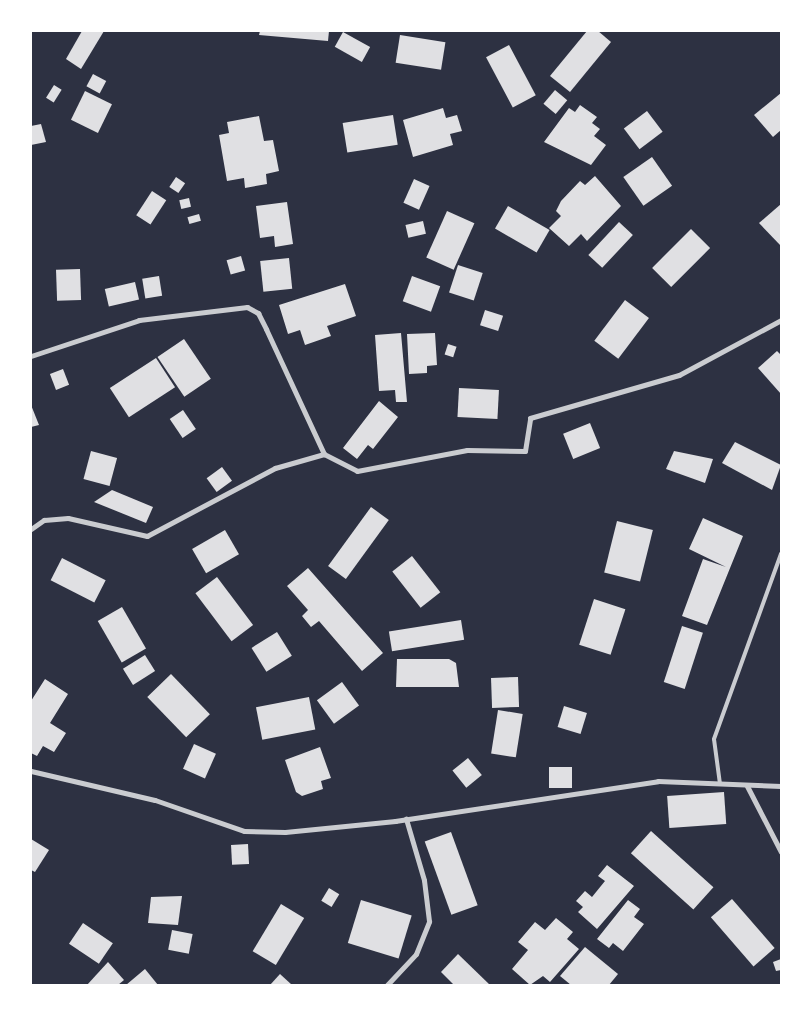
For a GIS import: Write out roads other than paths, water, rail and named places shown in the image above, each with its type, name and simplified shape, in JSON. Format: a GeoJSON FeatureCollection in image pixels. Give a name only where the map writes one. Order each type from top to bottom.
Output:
{"type":"FeatureCollection","features":[{"type":"Feature","properties":{"kind":"street"},"geometry":{"type":"LineString","coordinates":[[31,356],[139,320],[246,307],[258,313],[266,328],[324,454],[357,471],[467,450],[525,451],[530,418],[679,375],[781,320]]}},
{"type":"Feature","properties":{"kind":"street"},"geometry":{"type":"LineString","coordinates":[[31,529],[44,520],[68,518],[148,536],[275,468],[324,454]]}},
{"type":"Feature","properties":{"kind":"street"},"geometry":{"type":"LineString","coordinates":[[31,771],[155,800],[244,830],[285,832],[406,819],[658,781],[781,786]]}},
{"type":"Feature","properties":{"kind":"street"},"geometry":{"type":"LineString","coordinates":[[747,786],[781,852]]}},
{"type":"Feature","properties":{"kind":"street"},"geometry":{"type":"LineString","coordinates":[[387,985],[416,954],[429,921],[424,880],[406,819]]}},
{"type":"Feature","properties":{"kind":"lane"},"geometry":{"type":"LineString","coordinates":[[720,784],[714,739],[781,554]]}}]}
